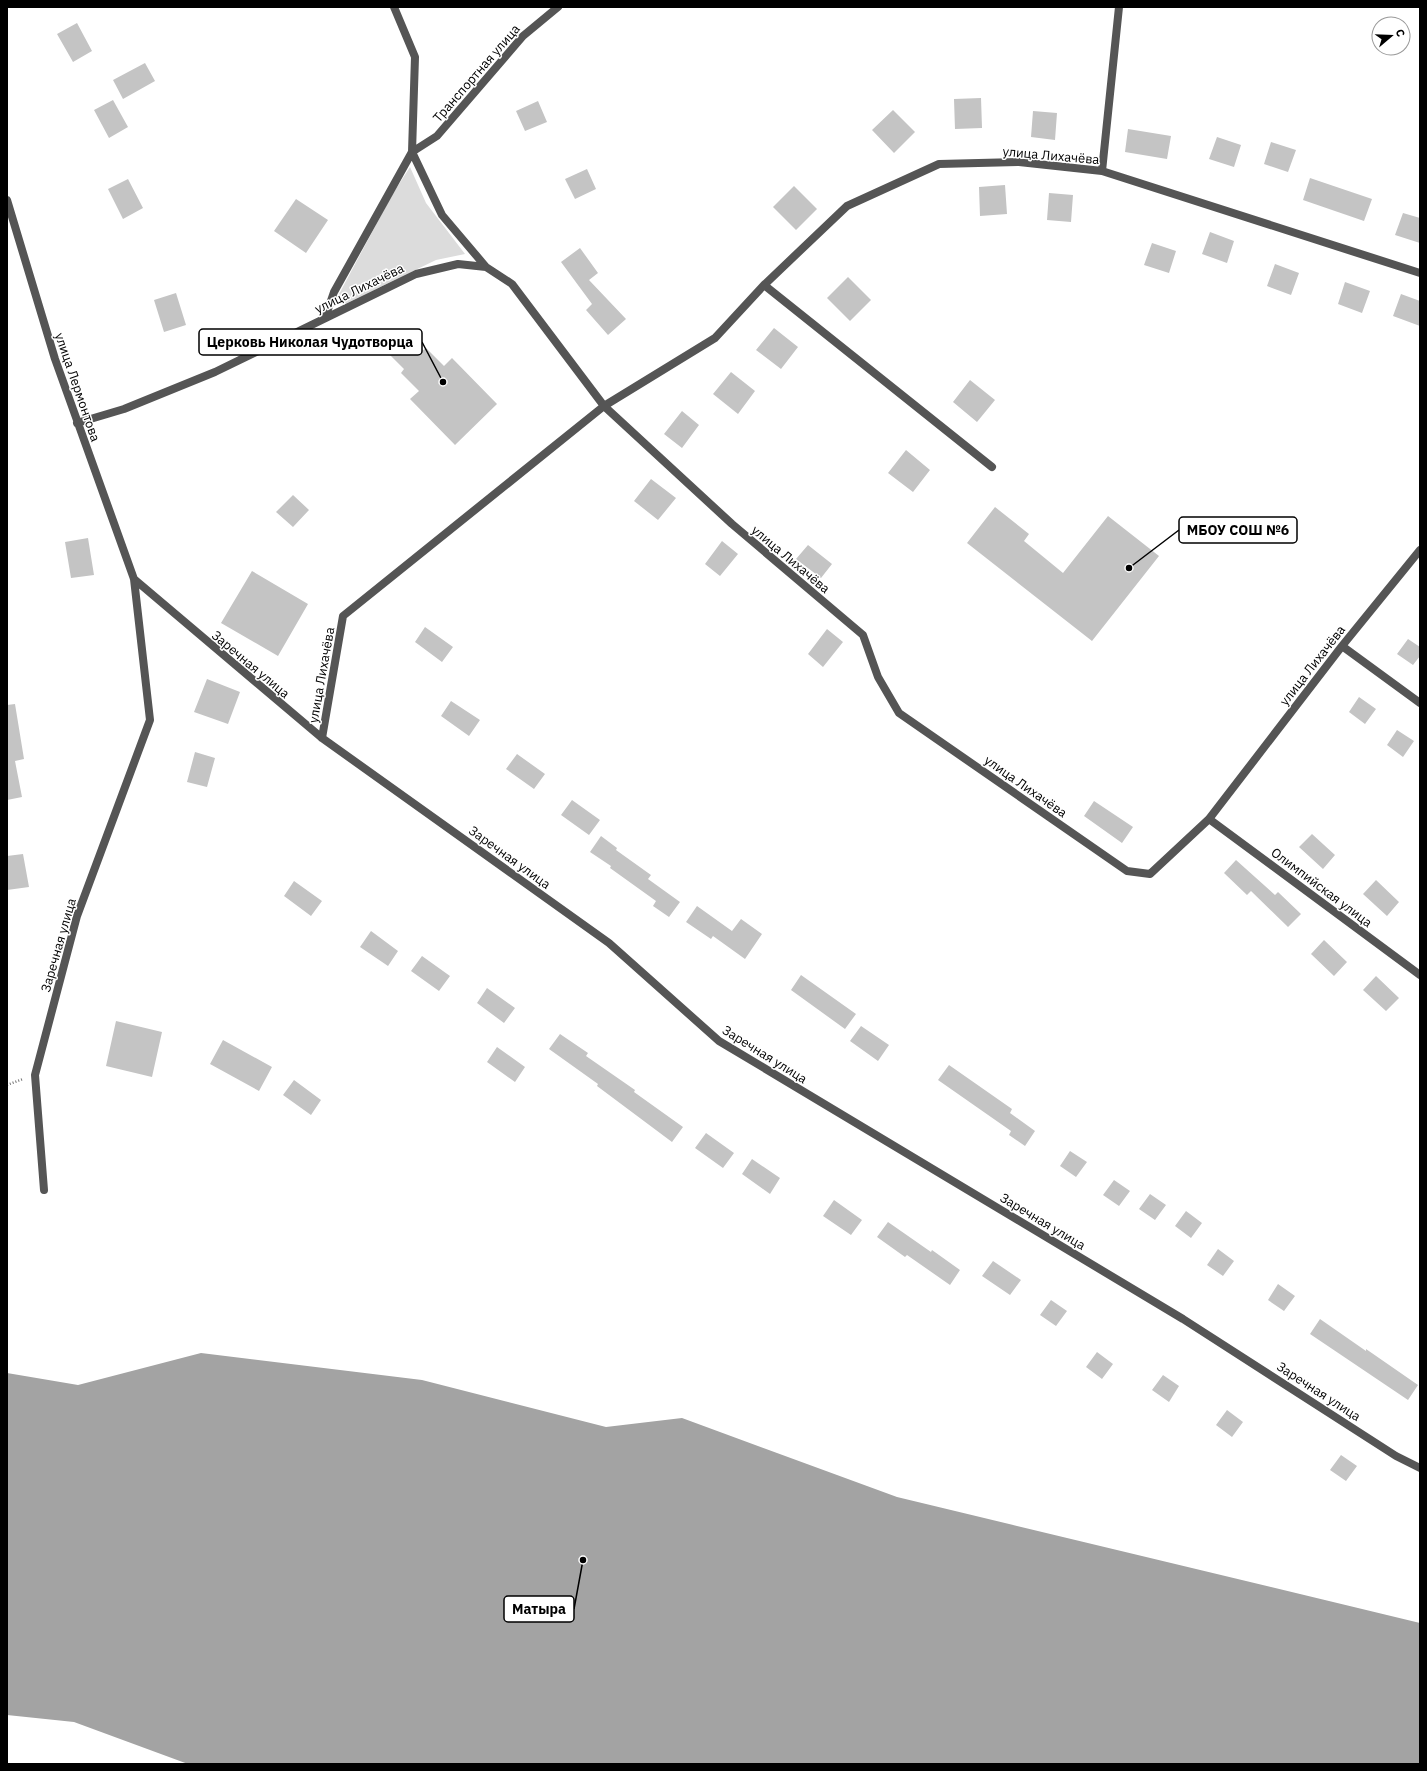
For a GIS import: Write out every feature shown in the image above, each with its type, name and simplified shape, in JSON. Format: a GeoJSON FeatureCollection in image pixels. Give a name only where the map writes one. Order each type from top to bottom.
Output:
{"type":"FeatureCollection","features":[{"type":"Feature","properties":{"kind":"street","name":"Транспортная улица"},"geometry":{"type":"LineString","coordinates":[[394,7],[415,57],[412,152],[442,216],[486,267]]}},
{"type":"Feature","properties":{"kind":"street","name":"Транспортная улица"},"geometry":{"type":"LineString","coordinates":[[326,318],[334,292],[412,152],[437,136],[523,36],[558,7]]}},
{"type":"Feature","properties":{"kind":"street"},"geometry":{"type":"LineString","coordinates":[[1102,171],[1119,7]]}},
{"type":"Feature","properties":{"kind":"street","name":"улица Лихачёва"},"geometry":{"type":"LineString","coordinates":[[322,738],[343,616],[604,406],[715,338],[764,285],[847,206],[939,164],[1019,162],[1102,171],[1420,273]]}},
{"type":"Feature","properties":{"kind":"street","name":"улица Лермонтова"},"geometry":{"type":"LineString","coordinates":[[7,200],[55,360],[134,579]]}},
{"type":"Feature","properties":{"kind":"street","name":"улица Лихачёва"},"geometry":{"type":"LineString","coordinates":[[77,423],[124,409],[215,372],[416,274],[458,264],[486,267],[512,284],[604,406],[732,524],[863,635],[878,677],[899,713],[1127,871],[1150,874],[1209,819],[1342,646],[1420,550]]}},
{"type":"Feature","properties":{"kind":"street"},"geometry":{"type":"LineString","coordinates":[[764,285],[992,467]]}},
{"type":"Feature","properties":{"kind":"street","name":"Заречная улица"},"geometry":{"type":"LineString","coordinates":[[134,579],[322,738],[609,943],[719,1041],[1183,1318],[1396,1456],[1420,1468]]}},
{"type":"Feature","properties":{"kind":"street","name":"Заречная улица"},"geometry":{"type":"LineString","coordinates":[[44,1190],[35,1075],[77,916],[150,720],[134,579]]}},
{"type":"Feature","properties":{"kind":"street"},"geometry":{"type":"LineString","coordinates":[[1342,646],[1420,703]]}},
{"type":"Feature","properties":{"kind":"street","name":"Олимпийская улица"},"geometry":{"type":"LineString","coordinates":[[1209,819],[1420,975]]}},
{"type":"Feature","properties":{"kind":"shaded area"},"geometry":{"type":"Polygon","coordinates":[[[410,167],[426,203],[465,254],[436,260],[343,305],[338,296],[392,195],[410,167]]]}},
{"type":"Feature","properties":{"kind":"shaded area"},"geometry":{"type":"Polygon","coordinates":[[[201,1353],[422,1380],[606,1427],[682,1418],[897,1497],[1420,1623],[1420,1764],[188,1764],[74,1722],[7,1715],[7,1373],[78,1385],[201,1353]]]}},
{"type":"Feature","properties":{"kind":"building"},"geometry":{"type":"Polygon","coordinates":[[[77,23],[92,51],[73,62],[57,34],[77,23]]]}},
{"type":"Feature","properties":{"kind":"building"},"geometry":{"type":"Polygon","coordinates":[[[145,63],[155,81],[123,99],[113,80],[145,63]]]}},
{"type":"Feature","properties":{"kind":"building"},"geometry":{"type":"Polygon","coordinates":[[[981,98],[982,128],[955,129],[954,99],[981,98]]]}},
{"type":"Feature","properties":{"kind":"building"},"geometry":{"type":"Polygon","coordinates":[[[113,100],[128,127],[109,138],[94,110],[113,100]]]}},
{"type":"Feature","properties":{"kind":"building"},"geometry":{"type":"Polygon","coordinates":[[[538,101],[547,122],[525,131],[516,111],[538,101]]]}},
{"type":"Feature","properties":{"kind":"building"},"geometry":{"type":"Polygon","coordinates":[[[893,110],[915,132],[894,153],[872,130],[893,110]]]}},
{"type":"Feature","properties":{"kind":"building"},"geometry":{"type":"Polygon","coordinates":[[[1033,111],[1057,113],[1055,140],[1031,137],[1033,111]]]}},
{"type":"Feature","properties":{"kind":"building"},"geometry":{"type":"Polygon","coordinates":[[[1128,129],[1171,136],[1167,159],[1125,152],[1128,129]]]}},
{"type":"Feature","properties":{"kind":"building"},"geometry":{"type":"Polygon","coordinates":[[[1217,137],[1241,145],[1234,167],[1209,159],[1217,137]]]}},
{"type":"Feature","properties":{"kind":"building"},"geometry":{"type":"Polygon","coordinates":[[[1271,142],[1296,150],[1288,172],[1264,164],[1271,142]]]}},
{"type":"Feature","properties":{"kind":"building"},"geometry":{"type":"Polygon","coordinates":[[[587,169],[596,189],[575,199],[565,179],[587,169]]]}},
{"type":"Feature","properties":{"kind":"building"},"geometry":{"type":"Polygon","coordinates":[[[1310,178],[1372,199],[1364,221],[1303,200],[1310,178]]]}},
{"type":"Feature","properties":{"kind":"building"},"geometry":{"type":"Polygon","coordinates":[[[128,179],[143,208],[123,219],[108,189],[128,179]]]}},
{"type":"Feature","properties":{"kind":"building"},"geometry":{"type":"Polygon","coordinates":[[[1005,185],[1007,214],[980,216],[979,187],[1005,185]]]}},
{"type":"Feature","properties":{"kind":"building"},"geometry":{"type":"Polygon","coordinates":[[[794,186],[817,209],[796,230],[773,207],[794,186]]]}},
{"type":"Feature","properties":{"kind":"building"},"geometry":{"type":"Polygon","coordinates":[[[1049,193],[1073,195],[1071,222],[1047,220],[1049,193]]]}},
{"type":"Feature","properties":{"kind":"building"},"geometry":{"type":"Polygon","coordinates":[[[296,199],[328,220],[306,253],[274,231],[296,199]]]}},
{"type":"Feature","properties":{"kind":"building"},"geometry":{"type":"Polygon","coordinates":[[[1403,213],[1420,218],[1420,243],[1395,235],[1403,213]]]}},
{"type":"Feature","properties":{"kind":"building"},"geometry":{"type":"Polygon","coordinates":[[[1210,232],[1234,241],[1227,263],[1202,254],[1210,232]]]}},
{"type":"Feature","properties":{"kind":"building"},"geometry":{"type":"Polygon","coordinates":[[[1152,243],[1176,251],[1169,273],[1144,265],[1152,243]]]}},
{"type":"Feature","properties":{"kind":"building"},"geometry":{"type":"Polygon","coordinates":[[[580,248],[598,273],[589,280],[626,319],[608,335],[586,310],[592,304],[561,262],[580,248]]]}},
{"type":"Feature","properties":{"kind":"building"},"geometry":{"type":"Polygon","coordinates":[[[1275,264],[1299,273],[1291,295],[1267,286],[1275,264]]]}},
{"type":"Feature","properties":{"kind":"building"},"geometry":{"type":"Polygon","coordinates":[[[848,277],[871,300],[850,321],[827,298],[848,277]]]}},
{"type":"Feature","properties":{"kind":"building"},"geometry":{"type":"Polygon","coordinates":[[[1345,282],[1370,291],[1362,313],[1338,304],[1345,282]]]}},
{"type":"Feature","properties":{"kind":"building"},"geometry":{"type":"Polygon","coordinates":[[[176,293],[186,325],[164,332],[154,300],[176,293]]]}},
{"type":"Feature","properties":{"kind":"building"},"geometry":{"type":"Polygon","coordinates":[[[1401,294],[1420,301],[1420,326],[1393,316],[1401,294]]]}},
{"type":"Feature","properties":{"kind":"building"},"geometry":{"type":"Polygon","coordinates":[[[774,328],[798,347],[781,369],[756,350],[774,328]]]}},
{"type":"Feature","properties":{"kind":"building"},"geometry":{"type":"Polygon","coordinates":[[[407,336],[422,351],[426,348],[444,366],[452,358],[497,404],[455,445],[410,399],[419,391],[401,373],[404,369],[389,354],[407,336]]]}},
{"type":"Feature","properties":{"kind":"building"},"geometry":{"type":"Polygon","coordinates":[[[731,372],[755,391],[738,414],[713,394],[731,372]]]}},
{"type":"Feature","properties":{"kind":"building"},"geometry":{"type":"Polygon","coordinates":[[[970,380],[995,400],[977,422],[953,402],[970,380]]]}},
{"type":"Feature","properties":{"kind":"building"},"geometry":{"type":"Polygon","coordinates":[[[682,411],[699,425],[682,448],[664,434],[682,411]]]}},
{"type":"Feature","properties":{"kind":"building"},"geometry":{"type":"Polygon","coordinates":[[[906,450],[930,470],[913,492],[888,473],[906,450]]]}},
{"type":"Feature","properties":{"kind":"building"},"geometry":{"type":"Polygon","coordinates":[[[651,479],[676,498],[658,520],[634,501],[651,479]]]}},
{"type":"Feature","properties":{"kind":"building"},"geometry":{"type":"Polygon","coordinates":[[[293,495],[309,510],[293,527],[276,512],[293,495]]]}},
{"type":"Feature","properties":{"kind":"building"},"geometry":{"type":"Polygon","coordinates":[[[995,507],[1029,534],[1024,541],[1063,573],[1108,516],[1159,556],[1092,641],[967,543],[995,507]]]}},
{"type":"Feature","properties":{"kind":"building"},"geometry":{"type":"Polygon","coordinates":[[[88,538],[94,575],[71,578],[65,542],[88,538]]]}},
{"type":"Feature","properties":{"kind":"building"},"geometry":{"type":"Polygon","coordinates":[[[722,541],[738,554],[720,576],[705,564],[722,541]]]}},
{"type":"Feature","properties":{"kind":"building"},"geometry":{"type":"Polygon","coordinates":[[[808,545],[832,564],[821,578],[796,559],[808,545]]]}},
{"type":"Feature","properties":{"kind":"building"},"geometry":{"type":"Polygon","coordinates":[[[252,571],[308,604],[278,656],[221,623],[252,571]]]}},
{"type":"Feature","properties":{"kind":"building"},"geometry":{"type":"Polygon","coordinates":[[[425,627],[453,647],[442,662],[415,642],[425,627]]]}},
{"type":"Feature","properties":{"kind":"building"},"geometry":{"type":"Polygon","coordinates":[[[827,629],[843,642],[823,667],[808,654],[827,629]]]}},
{"type":"Feature","properties":{"kind":"building"},"geometry":{"type":"Polygon","coordinates":[[[1408,639],[1420,647],[1420,656],[1413,665],[1397,654],[1408,639]]]}},
{"type":"Feature","properties":{"kind":"building"},"geometry":{"type":"Polygon","coordinates":[[[207,679],[240,692],[228,724],[194,712],[207,679]]]}},
{"type":"Feature","properties":{"kind":"building"},"geometry":{"type":"Polygon","coordinates":[[[1359,697],[1376,709],[1365,724],[1349,712],[1359,697]]]}},
{"type":"Feature","properties":{"kind":"building"},"geometry":{"type":"Polygon","coordinates":[[[451,701],[480,720],[469,736],[441,716],[451,701]]]}},
{"type":"Feature","properties":{"kind":"building"},"geometry":{"type":"Polygon","coordinates":[[[15,704],[24,759],[15,761],[22,797],[7,800],[7,705],[15,704]]]}},
{"type":"Feature","properties":{"kind":"building"},"geometry":{"type":"Polygon","coordinates":[[[1397,730],[1414,741],[1403,757],[1387,745],[1397,730]]]}},
{"type":"Feature","properties":{"kind":"building"},"geometry":{"type":"Polygon","coordinates":[[[195,752],[215,758],[207,787],[187,782],[195,752]]]}},
{"type":"Feature","properties":{"kind":"building"},"geometry":{"type":"Polygon","coordinates":[[[517,754],[545,774],[534,789],[506,769],[517,754]]]}},
{"type":"Feature","properties":{"kind":"building"},"geometry":{"type":"Polygon","coordinates":[[[572,800],[600,820],[589,835],[561,815],[572,800]]]}},
{"type":"Feature","properties":{"kind":"building"},"geometry":{"type":"Polygon","coordinates":[[[1094,801],[1133,827],[1122,843],[1084,816],[1094,801]]]}},
{"type":"Feature","properties":{"kind":"building"},"geometry":{"type":"Polygon","coordinates":[[[1312,834],[1335,855],[1323,869],[1299,847],[1312,834]]]}},
{"type":"Feature","properties":{"kind":"building"},"geometry":{"type":"Polygon","coordinates":[[[601,836],[617,848],[616,850],[651,875],[648,879],[680,902],[669,917],[653,906],[656,901],[610,868],[611,866],[590,852],[601,836]]]}},
{"type":"Feature","properties":{"kind":"building"},"geometry":{"type":"Polygon","coordinates":[[[23,854],[29,887],[7,890],[7,856],[23,854]]]}},
{"type":"Feature","properties":{"kind":"building"},"geometry":{"type":"Polygon","coordinates":[[[1236,860],[1275,895],[1278,892],[1301,914],[1288,927],[1251,891],[1247,895],[1224,873],[1236,860]]]}},
{"type":"Feature","properties":{"kind":"building"},"geometry":{"type":"Polygon","coordinates":[[[1376,880],[1399,902],[1387,916],[1363,894],[1376,880]]]}},
{"type":"Feature","properties":{"kind":"building"},"geometry":{"type":"Polygon","coordinates":[[[294,881],[322,901],[311,916],[284,896],[294,881]]]}},
{"type":"Feature","properties":{"kind":"building"},"geometry":{"type":"Polygon","coordinates":[[[697,906],[732,931],[741,919],[762,934],[745,959],[713,936],[711,939],[686,922],[697,906]]]}},
{"type":"Feature","properties":{"kind":"building"},"geometry":{"type":"Polygon","coordinates":[[[371,931],[398,951],[388,966],[360,947],[371,931]]]}},
{"type":"Feature","properties":{"kind":"building"},"geometry":{"type":"Polygon","coordinates":[[[1324,940],[1347,962],[1334,976],[1311,954],[1324,940]]]}},
{"type":"Feature","properties":{"kind":"building"},"geometry":{"type":"Polygon","coordinates":[[[422,956],[450,976],[439,991],[411,971],[422,956]]]}},
{"type":"Feature","properties":{"kind":"building"},"geometry":{"type":"Polygon","coordinates":[[[801,975],[856,1014],[845,1029],[791,990],[801,975]]]}},
{"type":"Feature","properties":{"kind":"building"},"geometry":{"type":"Polygon","coordinates":[[[1376,976],[1399,998],[1386,1011],[1363,990],[1376,976]]]}},
{"type":"Feature","properties":{"kind":"building"},"geometry":{"type":"Polygon","coordinates":[[[487,988],[515,1008],[504,1023],[477,1003],[487,988]]]}},
{"type":"Feature","properties":{"kind":"building"},"geometry":{"type":"Polygon","coordinates":[[[116,1021],[162,1032],[152,1077],[106,1066],[116,1021]]]}},
{"type":"Feature","properties":{"kind":"building"},"geometry":{"type":"Polygon","coordinates":[[[861,1026],[889,1045],[878,1061],[850,1041],[861,1026]]]}},
{"type":"Feature","properties":{"kind":"building"},"geometry":{"type":"Polygon","coordinates":[[[560,1034],[588,1053],[586,1056],[635,1090],[634,1092],[683,1127],[672,1142],[597,1086],[598,1084],[549,1049],[560,1034]]]}},
{"type":"Feature","properties":{"kind":"building"},"geometry":{"type":"Polygon","coordinates":[[[223,1040],[272,1067],[259,1091],[210,1064],[223,1040]]]}},
{"type":"Feature","properties":{"kind":"building"},"geometry":{"type":"Polygon","coordinates":[[[497,1047],[525,1067],[515,1082],[487,1062],[497,1047]]]}},
{"type":"Feature","properties":{"kind":"building"},"geometry":{"type":"Polygon","coordinates":[[[949,1065],[1012,1109],[1010,1113],[1035,1131],[1025,1146],[1009,1135],[1011,1131],[938,1080],[949,1065]]]}},
{"type":"Feature","properties":{"kind":"building"},"geometry":{"type":"Polygon","coordinates":[[[294,1080],[321,1100],[311,1115],[283,1095],[294,1080]]]}},
{"type":"Feature","properties":{"kind":"building"},"geometry":{"type":"Polygon","coordinates":[[[706,1133],[734,1153],[723,1168],[695,1148],[706,1133]]]}},
{"type":"Feature","properties":{"kind":"building"},"geometry":{"type":"Polygon","coordinates":[[[1070,1151],[1087,1162],[1076,1177],[1060,1166],[1070,1151]]]}},
{"type":"Feature","properties":{"kind":"building"},"geometry":{"type":"Polygon","coordinates":[[[752,1159],[780,1178],[770,1194],[742,1174],[752,1159]]]}},
{"type":"Feature","properties":{"kind":"building"},"geometry":{"type":"Polygon","coordinates":[[[1114,1180],[1130,1191],[1119,1206],[1103,1195],[1114,1180]]]}},
{"type":"Feature","properties":{"kind":"building"},"geometry":{"type":"Polygon","coordinates":[[[1150,1194],[1166,1205],[1155,1220],[1139,1209],[1150,1194]]]}},
{"type":"Feature","properties":{"kind":"building"},"geometry":{"type":"Polygon","coordinates":[[[834,1200],[862,1220],[851,1235],[823,1216],[834,1200]]]}},
{"type":"Feature","properties":{"kind":"building"},"geometry":{"type":"Polygon","coordinates":[[[1186,1211],[1202,1223],[1191,1238],[1175,1226],[1186,1211]]]}},
{"type":"Feature","properties":{"kind":"building"},"geometry":{"type":"Polygon","coordinates":[[[888,1222],[960,1270],[950,1285],[907,1255],[905,1257],[877,1237],[888,1222]]]}},
{"type":"Feature","properties":{"kind":"building"},"geometry":{"type":"Polygon","coordinates":[[[1218,1249],[1234,1261],[1223,1276],[1207,1265],[1218,1249]]]}},
{"type":"Feature","properties":{"kind":"building"},"geometry":{"type":"Polygon","coordinates":[[[993,1261],[1021,1280],[1010,1295],[982,1276],[993,1261]]]}},
{"type":"Feature","properties":{"kind":"building"},"geometry":{"type":"Polygon","coordinates":[[[1278,1284],[1295,1296],[1284,1311],[1268,1300],[1278,1284]]]}},
{"type":"Feature","properties":{"kind":"building"},"geometry":{"type":"Polygon","coordinates":[[[1051,1300],[1067,1311],[1056,1326],[1040,1315],[1051,1300]]]}},
{"type":"Feature","properties":{"kind":"building"},"geometry":{"type":"Polygon","coordinates":[[[1320,1319],[1418,1385],[1408,1400],[1310,1334],[1320,1319]]]}},
{"type":"Feature","properties":{"kind":"building"},"geometry":{"type":"Polygon","coordinates":[[[1097,1352],[1113,1364],[1102,1379],[1086,1367],[1097,1352]]]}},
{"type":"Feature","properties":{"kind":"building"},"geometry":{"type":"Polygon","coordinates":[[[1163,1375],[1179,1386],[1169,1402],[1152,1390],[1163,1375]]]}},
{"type":"Feature","properties":{"kind":"building"},"geometry":{"type":"Polygon","coordinates":[[[1227,1410],[1243,1422],[1232,1437],[1216,1425],[1227,1410]]]}},
{"type":"Feature","properties":{"kind":"building"},"geometry":{"type":"Polygon","coordinates":[[[1341,1455],[1357,1466],[1346,1481],[1330,1470],[1341,1455]]]}},
{"type":"Feature","properties":{"kind":"place","name":"Церковь Николая Чудотворца"},"geometry":{"type":"Point","coordinates":[443,382]}},
{"type":"Feature","properties":{"kind":"place","name":"МБОУ СОШ №6"},"geometry":{"type":"Point","coordinates":[1129,568]}},
{"type":"Feature","properties":{"kind":"place","name":"Матыра"},"geometry":{"type":"Point","coordinates":[583,1560]}}]}
